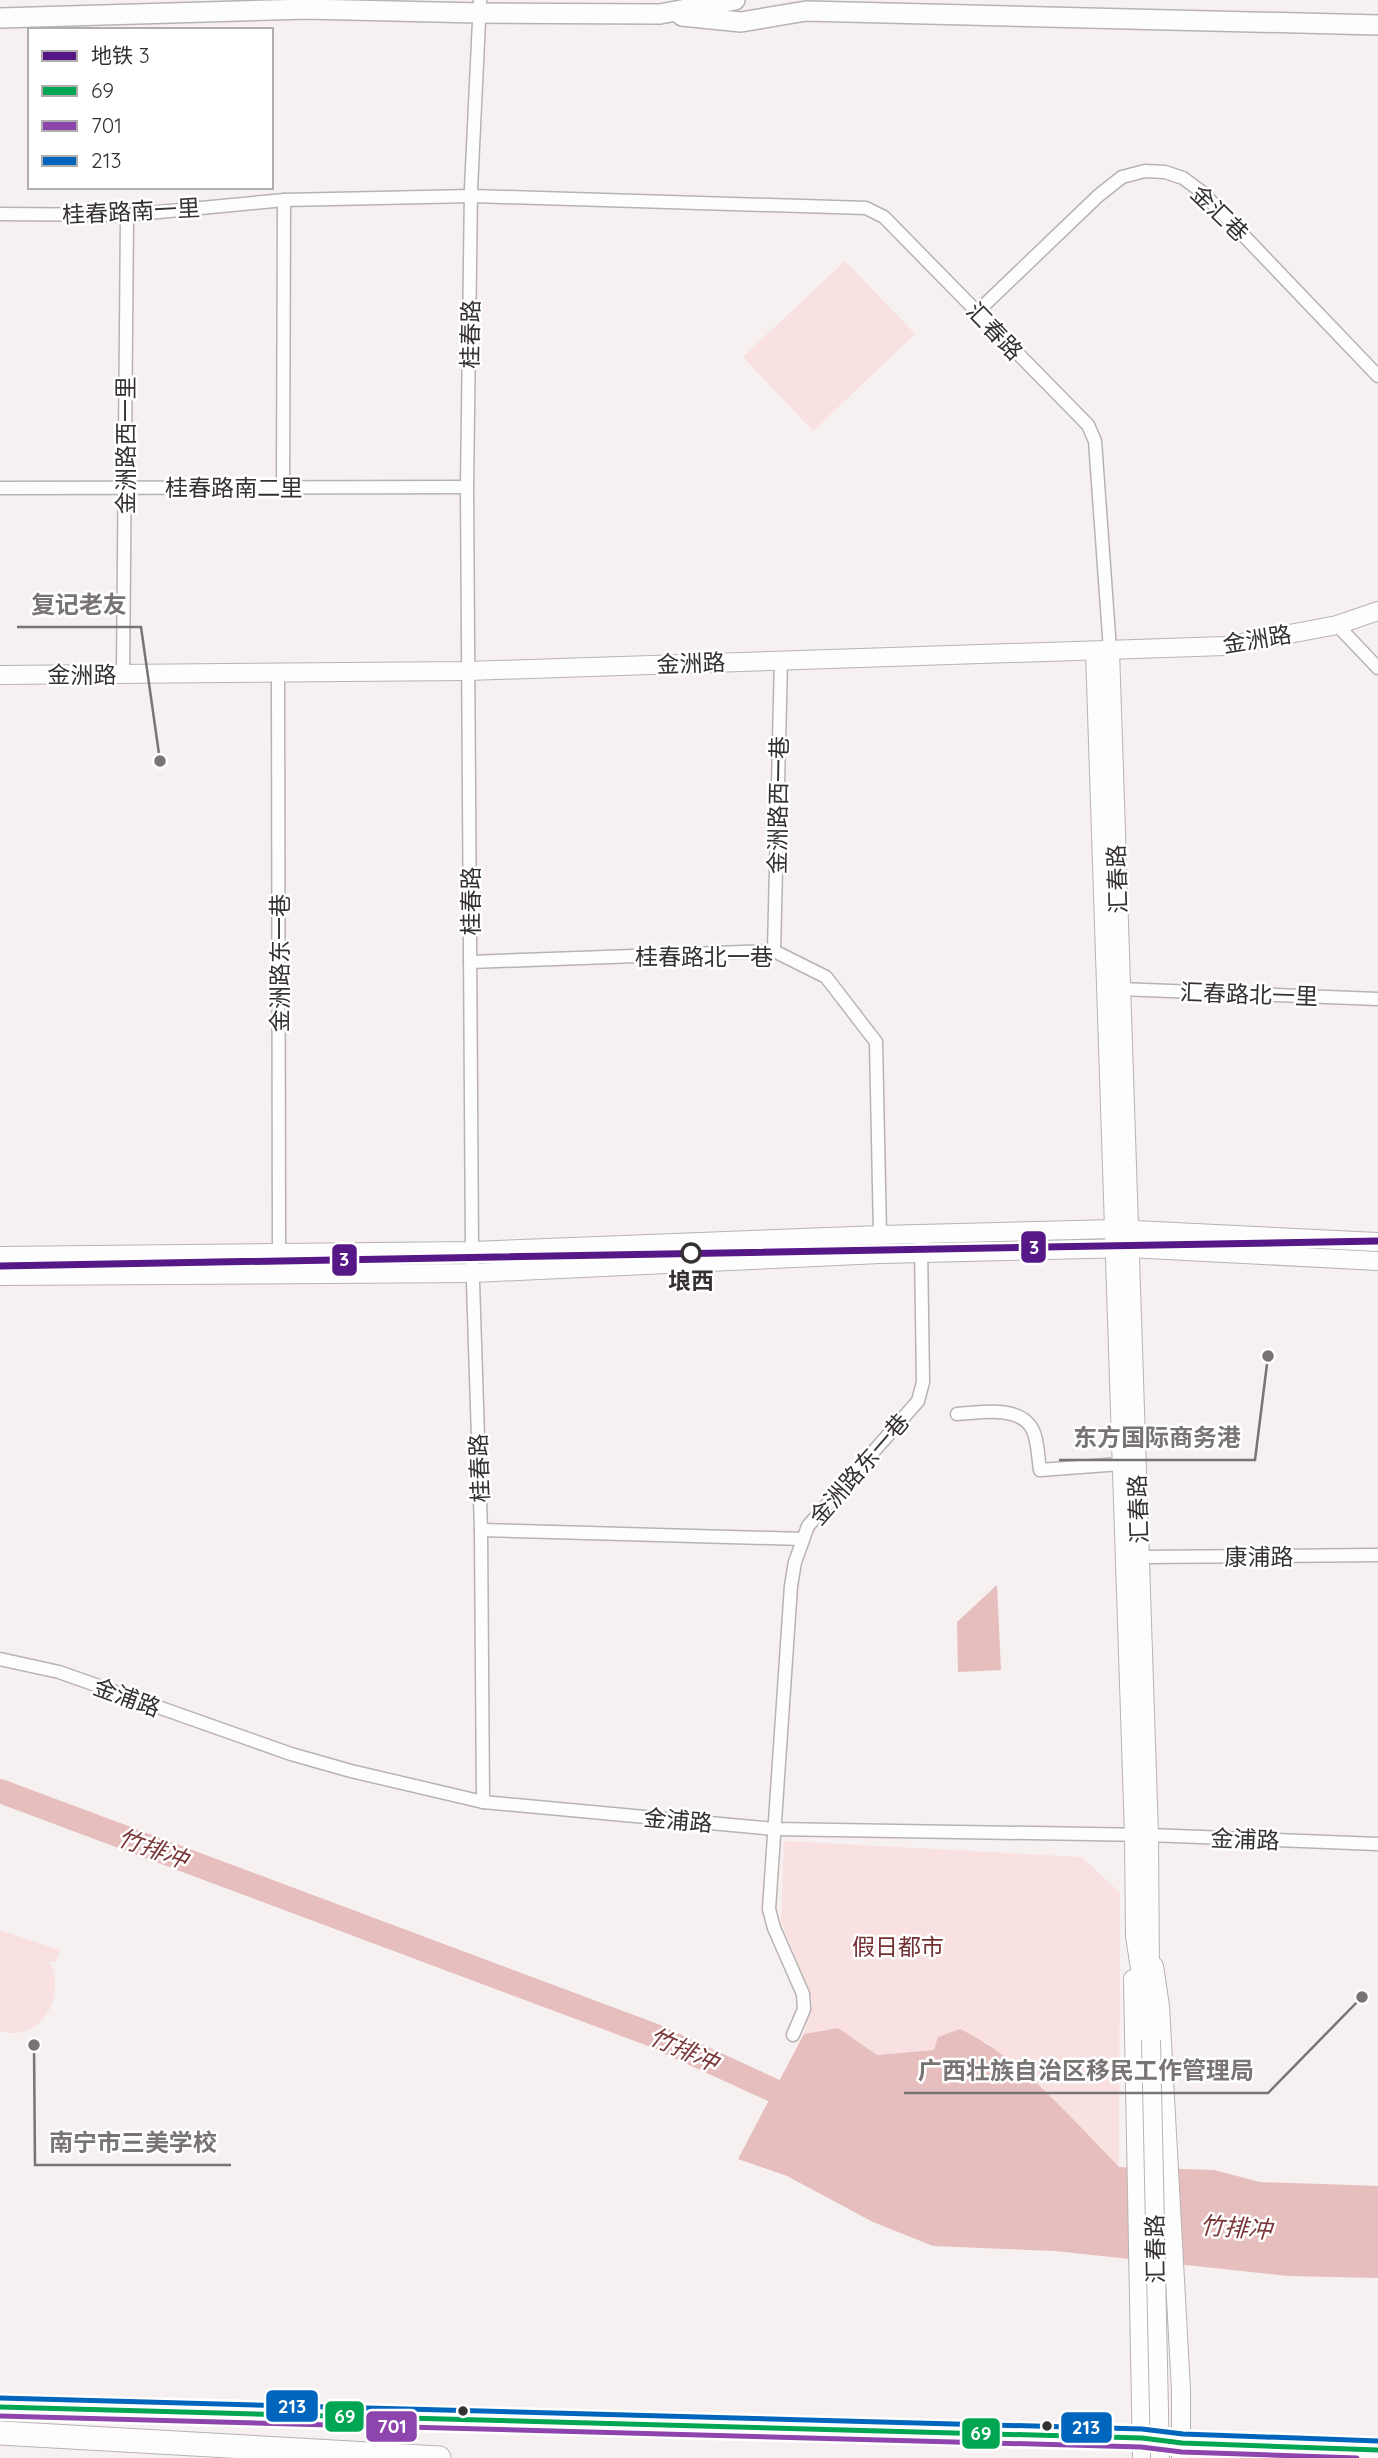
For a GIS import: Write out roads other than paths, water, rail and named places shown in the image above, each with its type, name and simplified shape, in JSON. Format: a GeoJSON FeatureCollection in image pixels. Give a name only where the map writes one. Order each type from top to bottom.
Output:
{"type":"FeatureCollection","features":[{"type":"Feature","properties":{"kind":"highway"},"geometry":{"type":"LineString","coordinates":[[0,2433],[439,2458]]}},
{"type":"Feature","properties":{"kind":"main road"},"geometry":{"type":"LineString","coordinates":[[660,14],[736,0]]}},
{"type":"Feature","properties":{"kind":"main road"},"geometry":{"type":"LineString","coordinates":[[806,11],[829,0]]}},
{"type":"Feature","properties":{"kind":"main road"},"geometry":{"type":"LineString","coordinates":[[0,18],[480,7],[660,14],[741,22],[806,11],[1378,25]]}},
{"type":"Feature","properties":{"kind":"main road","name":"金洲路"},"geometry":{"type":"LineString","coordinates":[[0,675],[468,671],[1225,646],[1337,625],[1378,611]]}},
{"type":"Feature","properties":{"kind":"main road","name":"汇春路"},"geometry":{"type":"LineString","coordinates":[[1102,650],[1121,989],[1121,1229]]}},
{"type":"Feature","properties":{"kind":"main road","name":"汇春路"},"geometry":{"type":"LineString","coordinates":[[1102,650],[1121,1229],[1139,1557],[1142,1936],[1151,2040],[1160,2458]]}},
{"type":"Feature","properties":{"kind":"main road"},"geometry":{"type":"LineString","coordinates":[[0,1256],[472,1251],[880,1235],[1121,1229],[1378,1241]]}},
{"type":"Feature","properties":{"kind":"main road"},"geometry":{"type":"LineString","coordinates":[[0,1276],[473,1273],[921,1254],[1122,1249],[1378,1261]]}},
{"type":"Feature","properties":{"kind":"main road","name":"汇春路"},"geometry":{"type":"LineString","coordinates":[[1122,1249],[1121,1464],[1142,1835]]}},
{"type":"Feature","properties":{"kind":"main road"},"geometry":{"type":"LineString","coordinates":[[1142,1936],[1133,2005],[1143,2458]]}},
{"type":"Feature","properties":{"kind":"main road"},"geometry":{"type":"LineString","coordinates":[[1142,1936],[1160,2006],[1177,2304],[1182,2451]]}},
{"type":"Feature","properties":{"kind":"main road"},"geometry":{"type":"LineString","coordinates":[[0,2407],[1142,2438],[1182,2451],[1378,2450]]}},
{"type":"Feature","properties":{"kind":"street","name":"桂春路"},"geometry":{"type":"LineString","coordinates":[[480,7],[472,196],[467,487],[472,1251],[481,1530],[483,1802]]}},
{"type":"Feature","properties":{"kind":"street","name":"金汇巷"},"geometry":{"type":"LineString","coordinates":[[977,312],[1098,196],[1122,177],[1145,171],[1165,172],[1183,178],[1202,192],[1378,376]]}},
{"type":"Feature","properties":{"kind":"street","name":"桂春路南一里"},"geometry":{"type":"LineString","coordinates":[[0,214],[127,215],[284,200],[472,196]]}},
{"type":"Feature","properties":{"kind":"street","name":"汇春路"},"geometry":{"type":"LineString","coordinates":[[472,196],[866,208],[884,217],[1088,425],[1095,441],[1102,650]]}},
{"type":"Feature","properties":{"kind":"street"},"geometry":{"type":"LineString","coordinates":[[283,487],[284,200]]}},
{"type":"Feature","properties":{"kind":"street","name":"金洲路西一里"},"geometry":{"type":"LineString","coordinates":[[123,674],[127,215]]}},
{"type":"Feature","properties":{"kind":"street","name":"桂春路南二里"},"geometry":{"type":"LineString","coordinates":[[0,488],[467,487]]}},
{"type":"Feature","properties":{"kind":"street"},"geometry":{"type":"LineString","coordinates":[[1337,625],[1378,668]]}},
{"type":"Feature","properties":{"kind":"street","name":"金洲路西一巷"},"geometry":{"type":"LineString","coordinates":[[774,951],[781,659]]}},
{"type":"Feature","properties":{"kind":"street","name":"金洲路东一巷"},"geometry":{"type":"LineString","coordinates":[[278,673],[279,1253]]}},
{"type":"Feature","properties":{"kind":"street","name":"桂春路北一巷"},"geometry":{"type":"LineString","coordinates":[[470,962],[774,951],[826,977],[876,1042],[880,1235]]}},
{"type":"Feature","properties":{"kind":"street","name":"汇春路北一里"},"geometry":{"type":"LineString","coordinates":[[1121,989],[1378,999]]}},
{"type":"Feature","properties":{"kind":"street","name":"金洲路东一巷"},"geometry":{"type":"LineString","coordinates":[[793,2035],[804,2008],[803,1994],[774,1928],[769,1909],[791,1586],[808,1527],[918,1401],[923,1382],[920,1234]]}},
{"type":"Feature","properties":{"kind":"street"},"geometry":{"type":"LineString","coordinates":[[957,1414],[1003,1412],[1022,1418],[1032,1428],[1040,1471],[1121,1464]]}},
{"type":"Feature","properties":{"kind":"street"},"geometry":{"type":"LineString","coordinates":[[481,1530],[803,1539]]}},
{"type":"Feature","properties":{"kind":"street","name":"康浦路"},"geometry":{"type":"LineString","coordinates":[[1139,1557],[1378,1555]]}},
{"type":"Feature","properties":{"kind":"street","name":"金浦路"},"geometry":{"type":"LineString","coordinates":[[0,1659],[59,1672],[291,1754],[483,1802],[774,1829],[1142,1835],[1378,1844]]}},
{"type":"Feature","properties":{"kind":"water"},"geometry":{"type":"Polygon","coordinates":[[[997,1585],[1001,1670],[958,1672],[957,1622],[997,1585]]]}},
{"type":"Feature","properties":{"kind":"water"},"geometry":{"type":"Polygon","coordinates":[[[838,2028],[877,2055],[934,2050],[938,2037],[960,2029],[1004,2056],[1025,2073],[1119,2167],[1214,2170],[1260,2182],[1378,2186],[1378,2278],[1288,2276],[1055,2251],[933,2246],[873,2222],[787,2176],[738,2159],[804,2034],[838,2028]]]}},
{"type":"Feature","properties":{"kind":"waterway","name":"竹排冲"},"geometry":{"type":"LineString","coordinates":[[0,1791],[653,2035],[803,2104]]}},
{"type":"Feature","properties":{"kind":"metro line","name":"3"},"geometry":{"type":"LineString","coordinates":[[0,1266],[1378,1241]]}},
{"type":"Feature","properties":{"kind":"place","name":"复记老友"},"geometry":{"type":"Point","coordinates":[160,761]}},
{"type":"Feature","properties":{"kind":"place","name":"埌西"},"geometry":{"type":"Point","coordinates":[691,1253]}},
{"type":"Feature","properties":{"kind":"place","name":"东方国际商务港"},"geometry":{"type":"Point","coordinates":[1268,1356]}},
{"type":"Feature","properties":{"kind":"place","name":"广西壮族自治区移民工作管理局"},"geometry":{"type":"Point","coordinates":[1362,1997]}},
{"type":"Feature","properties":{"kind":"place","name":"南宁市三美学校"},"geometry":{"type":"Point","coordinates":[34,2045]}},
{"type":"Feature","properties":{"kind":"park label","name":"假日都市"},"geometry":{"type":"Point","coordinates":[898,1946]}}]}
